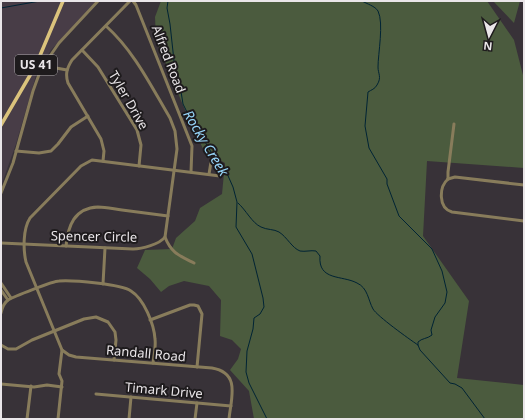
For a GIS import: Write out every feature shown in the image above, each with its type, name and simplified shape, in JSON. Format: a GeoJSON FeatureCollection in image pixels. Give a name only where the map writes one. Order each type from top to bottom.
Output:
{"type":"FeatureCollection","features":[{"type":"Feature","properties":{"kind":"main road","name":"US 41"},"geometry":{"type":"LineString","coordinates":[[1,125],[36,65],[63,1]]}},
{"type":"Feature","properties":{"kind":"street"},"geometry":{"type":"LineString","coordinates":[[1,193],[16,151],[37,78],[45,61],[59,43],[98,1]]}},
{"type":"Feature","properties":{"kind":"street"},"geometry":{"type":"LineString","coordinates":[[103,161],[104,151],[101,139],[68,83],[66,75],[71,62],[130,1]]}},
{"type":"Feature","properties":{"kind":"street","name":"Alfred Road"},"geometry":{"type":"LineString","coordinates":[[133,1],[136,4],[192,146],[191,172]]}},
{"type":"Feature","properties":{"kind":"street"},"geometry":{"type":"LineString","coordinates":[[106,26],[124,44],[170,118],[174,127],[177,143],[165,237],[174,252],[194,263]]}},
{"type":"Feature","properties":{"kind":"street","name":"Tyler Drive"},"geometry":{"type":"LineString","coordinates":[[82,50],[98,67],[137,130],[142,144],[139,166]]}},
{"type":"Feature","properties":{"kind":"street"},"geometry":{"type":"LineString","coordinates":[[45,61],[56,68],[67,70]]}},
{"type":"Feature","properties":{"kind":"street"},"geometry":{"type":"LineString","coordinates":[[16,151],[39,153],[51,151],[71,127],[88,116]]}},
{"type":"Feature","properties":{"kind":"street"},"geometry":{"type":"LineString","coordinates":[[448,179],[454,124]]}},
{"type":"Feature","properties":{"kind":"street"},"geometry":{"type":"LineString","coordinates":[[58,419],[62,386],[62,381],[59,374],[62,350],[26,262],[25,244],[27,224],[31,216],[81,166],[92,160],[220,176]]}},
{"type":"Feature","properties":{"kind":"street"},"geometry":{"type":"LineString","coordinates":[[209,174],[211,162]]}},
{"type":"Feature","properties":{"kind":"street"},"geometry":{"type":"LineString","coordinates":[[524,185],[455,177],[448,179],[444,184],[442,201],[442,205],[446,210],[524,221]]}},
{"type":"Feature","properties":{"kind":"street"},"geometry":{"type":"LineString","coordinates":[[66,246],[68,230],[72,222],[78,215],[89,209],[102,208],[168,216]]}},
{"type":"Feature","properties":{"kind":"street","name":"Spencer Circle"},"geometry":{"type":"LineString","coordinates":[[1,243],[137,249],[162,241],[165,237]]}},
{"type":"Feature","properties":{"kind":"street"},"geometry":{"type":"LineString","coordinates":[[103,284],[105,248]]}},
{"type":"Feature","properties":{"kind":"street"},"geometry":{"type":"LineString","coordinates":[[1,313],[2,308],[10,299],[36,288],[59,281],[118,285],[132,291],[140,300],[150,320],[155,340],[153,364]]}},
{"type":"Feature","properties":{"kind":"street"},"geometry":{"type":"LineString","coordinates":[[1,283],[10,299]]}},
{"type":"Feature","properties":{"kind":"street"},"geometry":{"type":"LineString","coordinates":[[1,290],[10,299]]}},
{"type":"Feature","properties":{"kind":"street"},"geometry":{"type":"LineString","coordinates":[[150,320],[190,305],[194,304],[198,306],[202,314],[197,367]]}},
{"type":"Feature","properties":{"kind":"street"},"geometry":{"type":"LineString","coordinates":[[1,345],[6,349],[13,350],[54,331],[90,317],[96,317],[106,320],[116,335],[114,360]]}},
{"type":"Feature","properties":{"kind":"street","name":"Randall Road"},"geometry":{"type":"LineString","coordinates":[[62,350],[72,356],[220,370],[232,380],[230,406]]}},
{"type":"Feature","properties":{"kind":"street"},"geometry":{"type":"LineString","coordinates":[[1,384],[62,386]]}},
{"type":"Feature","properties":{"kind":"street"},"geometry":{"type":"LineString","coordinates":[[28,419],[31,386]]}},
{"type":"Feature","properties":{"kind":"street","name":"Timark Drive"},"geometry":{"type":"LineString","coordinates":[[96,394],[230,406]]}},
{"type":"Feature","properties":{"kind":"street"},"geometry":{"type":"LineString","coordinates":[[129,419],[131,397]]}},
{"type":"Feature","properties":{"kind":"street"},"geometry":{"type":"LineString","coordinates":[[195,419],[197,403]]}},
{"type":"Feature","properties":{"kind":"street"},"geometry":{"type":"LineString","coordinates":[[229,419],[230,406]]}},
{"type":"Feature","properties":{"kind":"shaded area"},"geometry":{"type":"Polygon","coordinates":[[[1,1],[96,1],[51,50],[37,72],[16,144],[1,186],[1,1]]]}},
{"type":"Feature","properties":{"kind":"green space"},"geometry":{"type":"Polygon","coordinates":[[[161,1],[487,1],[514,40],[524,79],[524,168],[427,161],[423,236],[469,301],[457,378],[524,385],[524,419],[254,419],[249,391],[230,370],[238,359],[241,349],[232,340],[220,336],[221,300],[209,286],[184,281],[169,286],[161,292],[150,279],[137,268],[145,250],[172,249],[176,238],[195,221],[200,208],[222,194],[225,163],[204,151],[182,103],[156,39],[155,17],[161,1]]]}},
{"type":"Feature","properties":{"kind":"green space"},"geometry":{"type":"Polygon","coordinates":[[[493,1],[520,1],[514,23],[493,1]]]}},
{"type":"Feature","properties":{"kind":"waterway"},"geometry":{"type":"LineString","coordinates":[[1,8],[40,1]]}},
{"type":"Feature","properties":{"kind":"waterway"},"geometry":{"type":"LineString","coordinates":[[168,1],[167,8],[175,70],[179,79],[183,104],[193,124],[211,152],[225,169],[233,187],[237,202],[236,227],[252,254],[263,298],[264,307],[260,314],[254,318],[253,329],[247,351],[246,372],[249,383],[267,419]]}},
{"type":"Feature","properties":{"kind":"waterway"},"geometry":{"type":"LineString","coordinates":[[362,1],[377,9],[381,23],[378,67],[379,80],[375,88],[368,92],[365,126],[369,148],[387,179],[387,184],[399,216],[432,249],[442,271],[447,292],[445,303],[435,317],[431,330],[432,335],[418,342],[418,345]]}},
{"type":"Feature","properties":{"kind":"waterway","name":"Rocky Creek"},"geometry":{"type":"LineString","coordinates":[[238,203],[258,225],[263,228],[279,232],[297,250],[316,251],[320,256],[320,264],[323,270],[327,273],[361,285],[366,291],[371,306],[380,317],[418,345],[420,350],[450,383],[462,388],[485,419]]}}]}
